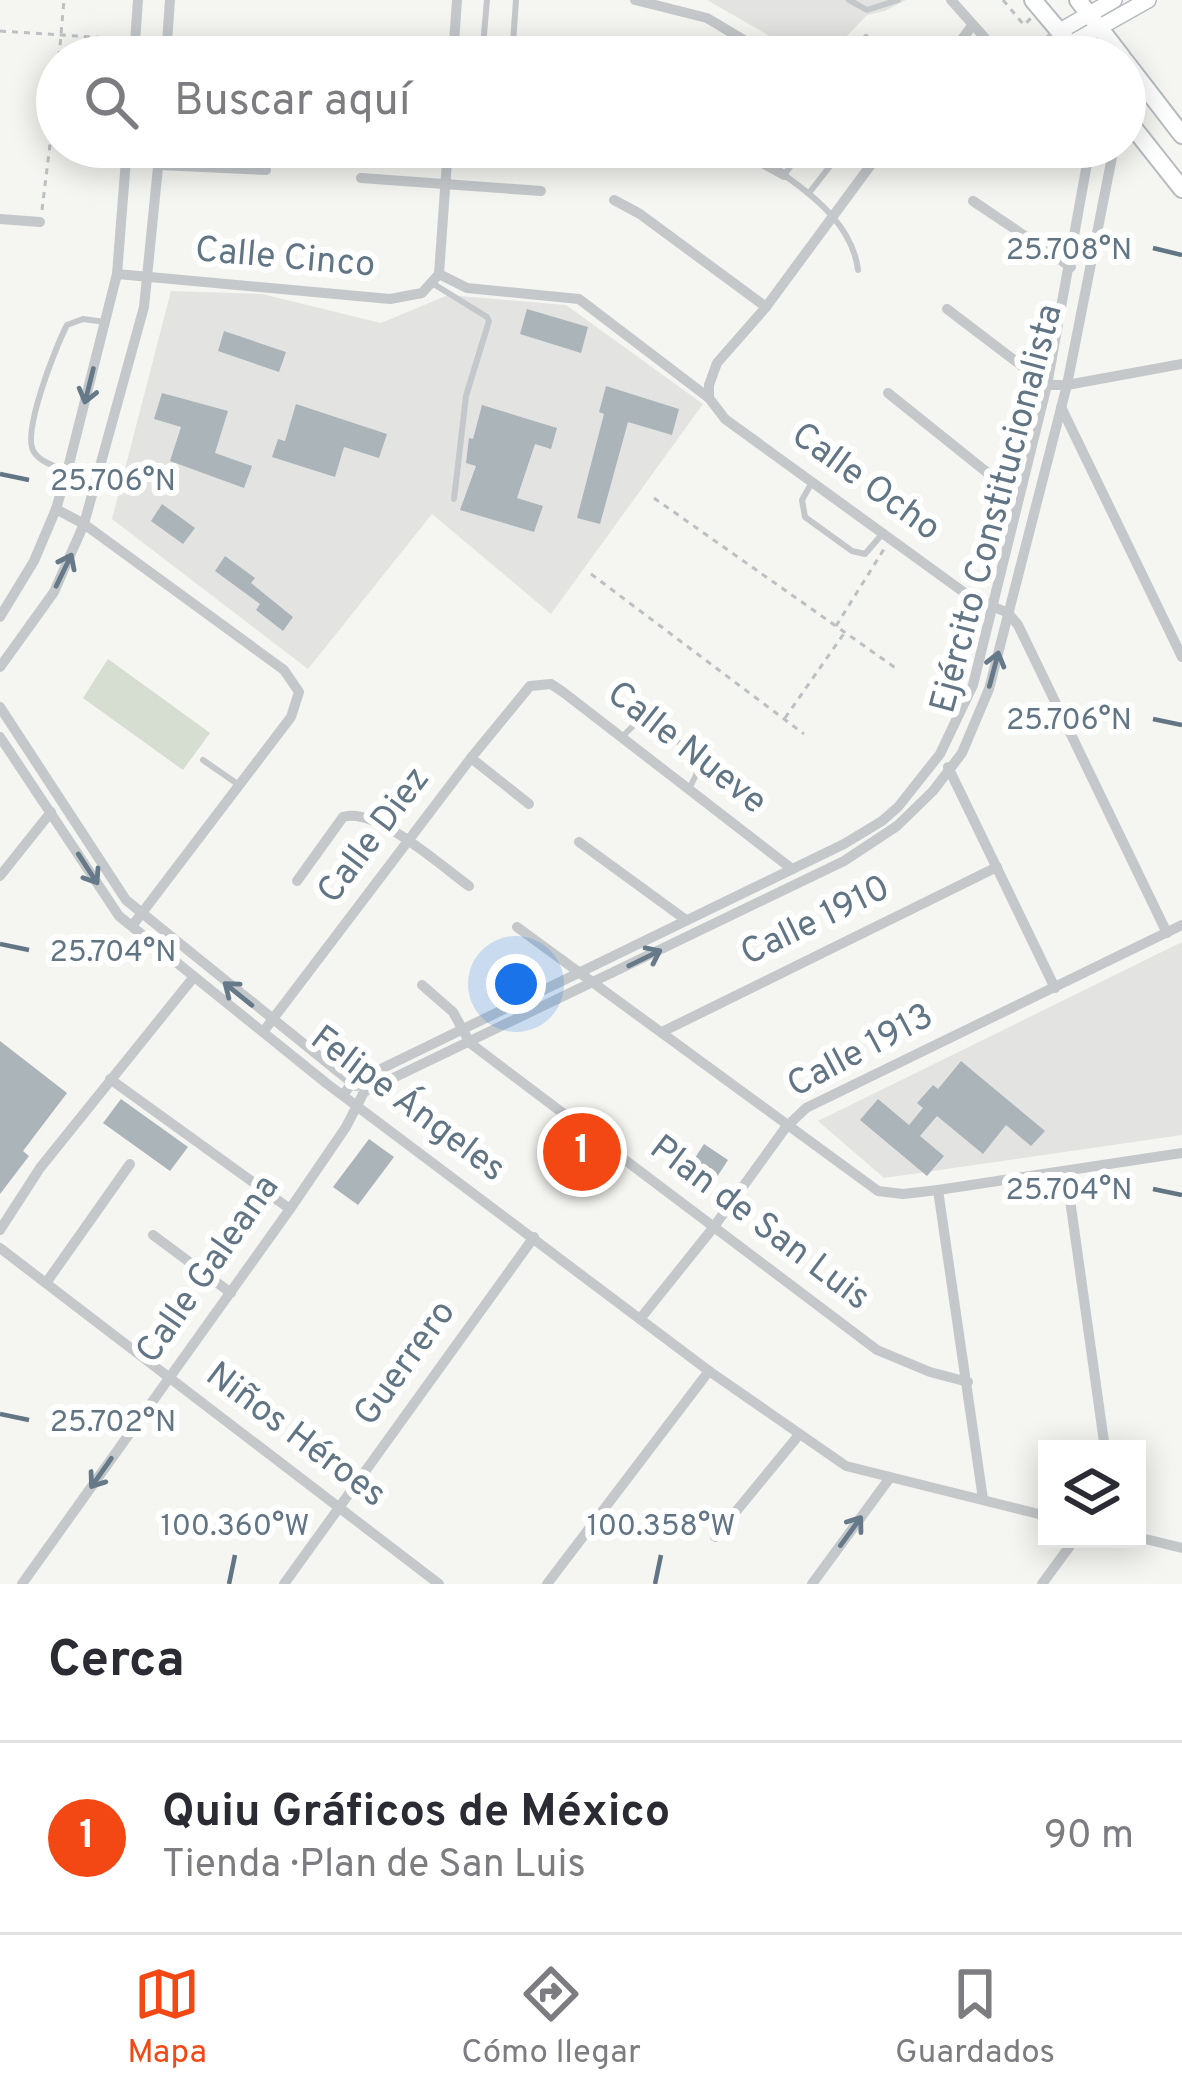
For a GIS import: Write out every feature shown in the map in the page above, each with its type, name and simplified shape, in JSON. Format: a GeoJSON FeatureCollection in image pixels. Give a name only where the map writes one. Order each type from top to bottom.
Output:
{"type":"FeatureCollection","features":[{"type":"Feature","properties":{"kind":"main road"},"geometry":{"type":"LineString","coordinates":[[1033,0],[1063,36]]}},
{"type":"Feature","properties":{"kind":"main road"},"geometry":{"type":"LineString","coordinates":[[1146,89],[1182,135]]}},
{"type":"Feature","properties":{"kind":"main road"},"geometry":{"type":"LineString","coordinates":[[1146,144],[1182,189]]}},
{"type":"Feature","properties":{"kind":"street"},"geometry":{"type":"LineString","coordinates":[[135,36],[138,0]]}},
{"type":"Feature","properties":{"kind":"street"},"geometry":{"type":"LineString","coordinates":[[167,36],[170,0]]}},
{"type":"Feature","properties":{"kind":"street"},"geometry":{"type":"LineString","coordinates":[[455,36],[457,0]]}},
{"type":"Feature","properties":{"kind":"street"},"geometry":{"type":"LineString","coordinates":[[635,0],[707,18],[737,36]]}},
{"type":"Feature","properties":{"kind":"street"},"geometry":{"type":"LineString","coordinates":[[951,0],[980,36]]}},
{"type":"Feature","properties":{"kind":"street"},"geometry":{"type":"LineString","coordinates":[[1088,14],[1114,0]]}},
{"type":"Feature","properties":{"kind":"street"},"geometry":{"type":"LineString","coordinates":[[1088,14],[1148,0]]}},
{"type":"Feature","properties":{"kind":"street"},"geometry":{"type":"LineString","coordinates":[[964,36],[971,27]]}},
{"type":"Feature","properties":{"kind":"street"},"geometry":{"type":"LineString","coordinates":[[0,617],[34,561],[67,472],[117,274],[125,168]]}},
{"type":"Feature","properties":{"kind":"street"},"geometry":{"type":"LineString","coordinates":[[0,668],[54,592],[84,524],[150,276],[159,168]]}},
{"type":"Feature","properties":{"kind":"street"},"geometry":{"type":"LineString","coordinates":[[223,168],[266,170]]}},
{"type":"Feature","properties":{"kind":"street"},"geometry":{"type":"LineString","coordinates":[[435,278],[446,168]]}},
{"type":"Feature","properties":{"kind":"street"},"geometry":{"type":"LineString","coordinates":[[772,168],[784,175]]}},
{"type":"Feature","properties":{"kind":"street"},"geometry":{"type":"LineString","coordinates":[[709,398],[717,362],[766,307],[868,168]]}},
{"type":"Feature","properties":{"kind":"street","name":"Ejército Constitucionalista"},"geometry":{"type":"LineString","coordinates":[[343,1095],[352,1083],[882,821],[940,754],[965,706],[993,608],[1047,385],[1084,168]]}},
{"type":"Feature","properties":{"kind":"street"},"geometry":{"type":"LineString","coordinates":[[1104,168],[1109,173]]}},
{"type":"Feature","properties":{"kind":"street","name":"Ejército Constitucionalista"},"geometry":{"type":"LineString","coordinates":[[364,1092],[872,845],[920,807],[969,739],[989,689],[1067,385],[1110,168]]}},
{"type":"Feature","properties":{"kind":"street"},"geometry":{"type":"LineString","coordinates":[[361,178],[541,191]]}},
{"type":"Feature","properties":{"kind":"street"},"geometry":{"type":"LineString","coordinates":[[614,200],[766,307]]}},
{"type":"Feature","properties":{"kind":"street"},"geometry":{"type":"LineString","coordinates":[[973,201],[1070,267]]}},
{"type":"Feature","properties":{"kind":"street"},"geometry":{"type":"LineString","coordinates":[[0,219],[40,222]]}},
{"type":"Feature","properties":{"kind":"street","name":"Calle Cinco"},"geometry":{"type":"LineString","coordinates":[[117,274],[390,298],[422,293],[435,278]]}},
{"type":"Feature","properties":{"kind":"street","name":"Calle Ocho"},"geometry":{"type":"LineString","coordinates":[[435,278],[467,288],[579,298],[709,398],[725,419],[969,596],[1008,613]]}},
{"type":"Feature","properties":{"kind":"street"},"geometry":{"type":"LineString","coordinates":[[947,309],[1047,385],[1182,364]]}},
{"type":"Feature","properties":{"kind":"street"},"geometry":{"type":"LineString","coordinates":[[888,393],[1019,498]]}},
{"type":"Feature","properties":{"kind":"street"},"geometry":{"type":"LineString","coordinates":[[1061,407],[1182,657]]}},
{"type":"Feature","properties":{"kind":"street"},"geometry":{"type":"LineString","coordinates":[[56,509],[84,524],[284,670],[299,692],[291,717],[136,920]]}},
{"type":"Feature","properties":{"kind":"street"},"geometry":{"type":"LineString","coordinates":[[1008,613],[1056,698],[1167,933]]}},
{"type":"Feature","properties":{"kind":"street","name":"Calle Nueve"},"geometry":{"type":"LineString","coordinates":[[541,683],[562,692],[792,868]]}},
{"type":"Feature","properties":{"kind":"street","name":"Calle Diez"},"geometry":{"type":"LineString","coordinates":[[263,1032],[471,758],[522,694],[541,683]]}},
{"type":"Feature","properties":{"kind":"street","name":"Felipe Ángeles"},"geometry":{"type":"LineString","coordinates":[[0,707],[136,920],[193,978],[357,1106],[709,1371],[846,1466],[1038,1514]]}},
{"type":"Feature","properties":{"kind":"street","name":"Felipe Ángeles"},"geometry":{"type":"LineString","coordinates":[[0,736],[112,906],[364,1092]]}},
{"type":"Feature","properties":{"kind":"street"},"geometry":{"type":"LineString","coordinates":[[940,754],[1055,988]]}},
{"type":"Feature","properties":{"kind":"street"},"geometry":{"type":"LineString","coordinates":[[471,758],[529,804]]}},
{"type":"Feature","properties":{"kind":"street"},"geometry":{"type":"LineString","coordinates":[[0,876],[51,812]]}},
{"type":"Feature","properties":{"kind":"street"},"geometry":{"type":"LineString","coordinates":[[297,881],[343,817],[353,813],[409,842],[469,886]]}},
{"type":"Feature","properties":{"kind":"street"},"geometry":{"type":"LineString","coordinates":[[578,842],[686,920]]}},
{"type":"Feature","properties":{"kind":"street","name":"Calle 1910"},"geometry":{"type":"LineString","coordinates":[[662,1032],[997,867]]}},
{"type":"Feature","properties":{"kind":"street","name":"Calle 1913"},"geometry":{"type":"LineString","coordinates":[[640,1319],[786,1126],[806,1108],[1182,926]]}},
{"type":"Feature","properties":{"kind":"street"},"geometry":{"type":"LineString","coordinates":[[518,927],[878,1191],[938,1190],[1182,1153]]}},
{"type":"Feature","properties":{"kind":"street"},"geometry":{"type":"LineString","coordinates":[[0,1230],[40,1168],[193,978]]}},
{"type":"Feature","properties":{"kind":"street"},"geometry":{"type":"LineString","coordinates":[[422,985],[453,1012],[470,1043]]}},
{"type":"Feature","properties":{"kind":"street","name":"Plan de San Luis"},"geometry":{"type":"LineString","coordinates":[[470,1043],[877,1350],[968,1382]]}},
{"type":"Feature","properties":{"kind":"street"},"geometry":{"type":"LineString","coordinates":[[110,1079],[290,1209]]}},
{"type":"Feature","properties":{"kind":"street"},"geometry":{"type":"LineString","coordinates":[[357,1106],[364,1092]]}},
{"type":"Feature","properties":{"kind":"street","name":"Calle Galeana"},"geometry":{"type":"LineString","coordinates":[[22,1584],[290,1209],[357,1106]]}},
{"type":"Feature","properties":{"kind":"street"},"geometry":{"type":"LineString","coordinates":[[46,1283],[130,1164]]}},
{"type":"Feature","properties":{"kind":"street"},"geometry":{"type":"LineString","coordinates":[[1066,1171],[1104,1440]]}},
{"type":"Feature","properties":{"kind":"street"},"geometry":{"type":"LineString","coordinates":[[938,1190],[983,1499]]}},
{"type":"Feature","properties":{"kind":"street"},"geometry":{"type":"LineString","coordinates":[[153,1235],[231,1293]]}},
{"type":"Feature","properties":{"kind":"street","name":"Guerrero"},"geometry":{"type":"LineString","coordinates":[[284,1584],[534,1237]]}},
{"type":"Feature","properties":{"kind":"street","name":"Niños Héroes"},"geometry":{"type":"LineString","coordinates":[[0,1248],[439,1584]]}},
{"type":"Feature","properties":{"kind":"street"},"geometry":{"type":"LineString","coordinates":[[547,1584],[709,1371]]}},
{"type":"Feature","properties":{"kind":"street"},"geometry":{"type":"LineString","coordinates":[[715,1537],[798,1436]]}},
{"type":"Feature","properties":{"kind":"street"},"geometry":{"type":"LineString","coordinates":[[812,1584],[889,1479]]}},
{"type":"Feature","properties":{"kind":"street"},"geometry":{"type":"LineString","coordinates":[[1146,1539],[1182,1548]]}},
{"type":"Feature","properties":{"kind":"street"},"geometry":{"type":"LineString","coordinates":[[1042,1584],[1068,1548]]}},
{"type":"Feature","properties":{"kind":"lane"},"geometry":{"type":"LineString","coordinates":[[484,36],[487,0]]}},
{"type":"Feature","properties":{"kind":"lane"},"geometry":{"type":"LineString","coordinates":[[513,36],[516,0]]}},
{"type":"Feature","properties":{"kind":"lane"},"geometry":{"type":"LineString","coordinates":[[849,0],[867,10],[898,0]]}},
{"type":"Feature","properties":{"kind":"lane"},"geometry":{"type":"LineString","coordinates":[[790,168],[784,175],[832,217],[856,252],[858,270]]}},
{"type":"Feature","properties":{"kind":"lane"},"geometry":{"type":"LineString","coordinates":[[809,193],[829,168]]}},
{"type":"Feature","properties":{"kind":"lane"},"geometry":{"type":"LineString","coordinates":[[435,278],[489,321],[466,396],[454,499]]}},
{"type":"Feature","properties":{"kind":"lane"},"geometry":{"type":"LineString","coordinates":[[67,472],[35,455],[30,445],[32,425],[67,325],[83,319],[105,322]]}},
{"type":"Feature","properties":{"kind":"lane"},"geometry":{"type":"LineString","coordinates":[[813,481],[802,510],[833,538],[865,554],[888,535]]}},
{"type":"Feature","properties":{"kind":"lane"},"geometry":{"type":"LineString","coordinates":[[621,738],[639,720],[646,720],[692,751],[699,763],[688,789]]}},
{"type":"Feature","properties":{"kind":"lane"},"geometry":{"type":"LineString","coordinates":[[203,760],[238,785]]}},
{"type":"Feature","properties":{"kind":"path"},"geometry":{"type":"LineString","coordinates":[[61,35],[64,0]]}},
{"type":"Feature","properties":{"kind":"path"},"geometry":{"type":"LineString","coordinates":[[1003,0],[1024,25]]}},
{"type":"Feature","properties":{"kind":"path"},"geometry":{"type":"LineString","coordinates":[[0,31],[76,36]]}},
{"type":"Feature","properties":{"kind":"path"},"geometry":{"type":"LineString","coordinates":[[40,222],[49,168]]}},
{"type":"Feature","properties":{"kind":"path"},"geometry":{"type":"LineString","coordinates":[[654,498],[897,669]]}},
{"type":"Feature","properties":{"kind":"path"},"geometry":{"type":"LineString","coordinates":[[836,626],[888,535]]}},
{"type":"Feature","properties":{"kind":"path"},"geometry":{"type":"LineString","coordinates":[[591,574],[804,734]]}},
{"type":"Feature","properties":{"kind":"path"},"geometry":{"type":"LineString","coordinates":[[784,720],[845,632]]}},
{"type":"Feature","properties":{"kind":"shaded area"},"geometry":{"type":"Polygon","coordinates":[[[707,0],[906,0],[867,15],[847,36],[770,36],[707,0]]]}},
{"type":"Feature","properties":{"kind":"shaded area"},"geometry":{"type":"Polygon","coordinates":[[[171,291],[262,294],[381,323],[448,295],[566,305],[703,404],[551,614],[432,514],[308,669],[112,519],[171,291]]]}},
{"type":"Feature","properties":{"kind":"shaded area"},"geometry":{"type":"Polygon","coordinates":[[[108,659],[210,733],[183,770],[83,698],[108,659]]]}},
{"type":"Feature","properties":{"kind":"shaded area"},"geometry":{"type":"Polygon","coordinates":[[[1182,942],[1182,1135],[884,1178],[818,1121],[1182,942]]]}},
{"type":"Feature","properties":{"kind":"building"},"geometry":{"type":"Polygon","coordinates":[[[527,309],[588,327],[581,353],[520,334],[527,309]]]}},
{"type":"Feature","properties":{"kind":"building"},"geometry":{"type":"Polygon","coordinates":[[[224,331],[286,352],[279,372],[218,351],[224,331]]]}},
{"type":"Feature","properties":{"kind":"building"},"geometry":{"type":"Polygon","coordinates":[[[606,386],[679,409],[672,435],[628,422],[600,524],[577,518],[604,414],[599,412],[606,386]]]}},
{"type":"Feature","properties":{"kind":"building"},"geometry":{"type":"Polygon","coordinates":[[[162,393],[228,411],[215,453],[252,466],[244,488],[170,461],[181,427],[154,419],[162,393]]]}},
{"type":"Feature","properties":{"kind":"building"},"geometry":{"type":"Polygon","coordinates":[[[296,404],[387,434],[379,458],[344,447],[335,477],[272,457],[278,439],[285,441],[296,404]]]}},
{"type":"Feature","properties":{"kind":"building"},"geometry":{"type":"Polygon","coordinates":[[[482,405],[557,428],[551,449],[535,444],[517,498],[543,506],[534,532],[460,510],[476,466],[466,463],[469,438],[473,439],[482,405]]]}},
{"type":"Feature","properties":{"kind":"building"},"geometry":{"type":"Polygon","coordinates":[[[162,504],[195,528],[183,544],[151,521],[162,504]]]}},
{"type":"Feature","properties":{"kind":"building"},"geometry":{"type":"Polygon","coordinates":[[[225,556],[255,578],[251,583],[293,617],[283,631],[256,610],[260,604],[215,571],[225,556]]]}},
{"type":"Feature","properties":{"kind":"building"},"geometry":{"type":"Polygon","coordinates":[[[0,1041],[67,1093],[23,1151],[29,1156],[0,1194],[0,1041]]]}},
{"type":"Feature","properties":{"kind":"building"},"geometry":{"type":"Polygon","coordinates":[[[961,1061],[1045,1131],[1031,1146],[1006,1125],[983,1154],[937,1116],[920,1136],[944,1156],[927,1176],[860,1120],[878,1099],[909,1125],[923,1108],[917,1103],[933,1085],[938,1089],[961,1061]]]}},
{"type":"Feature","properties":{"kind":"building"},"geometry":{"type":"Polygon","coordinates":[[[121,1099],[188,1147],[170,1171],[103,1123],[121,1099]]]}},
{"type":"Feature","properties":{"kind":"building"},"geometry":{"type":"Polygon","coordinates":[[[369,1139],[394,1157],[358,1205],[333,1187],[369,1139]]]}},
{"type":"Feature","properties":{"kind":"building"},"geometry":{"type":"Polygon","coordinates":[[[704,1144],[728,1160],[704,1197],[680,1181],[704,1144]]]}},
{"type":"Feature","properties":{"kind":"place","name":"Quiu Gráficos de México"},"geometry":{"type":"Point","coordinates":[582,1152]}}]}
